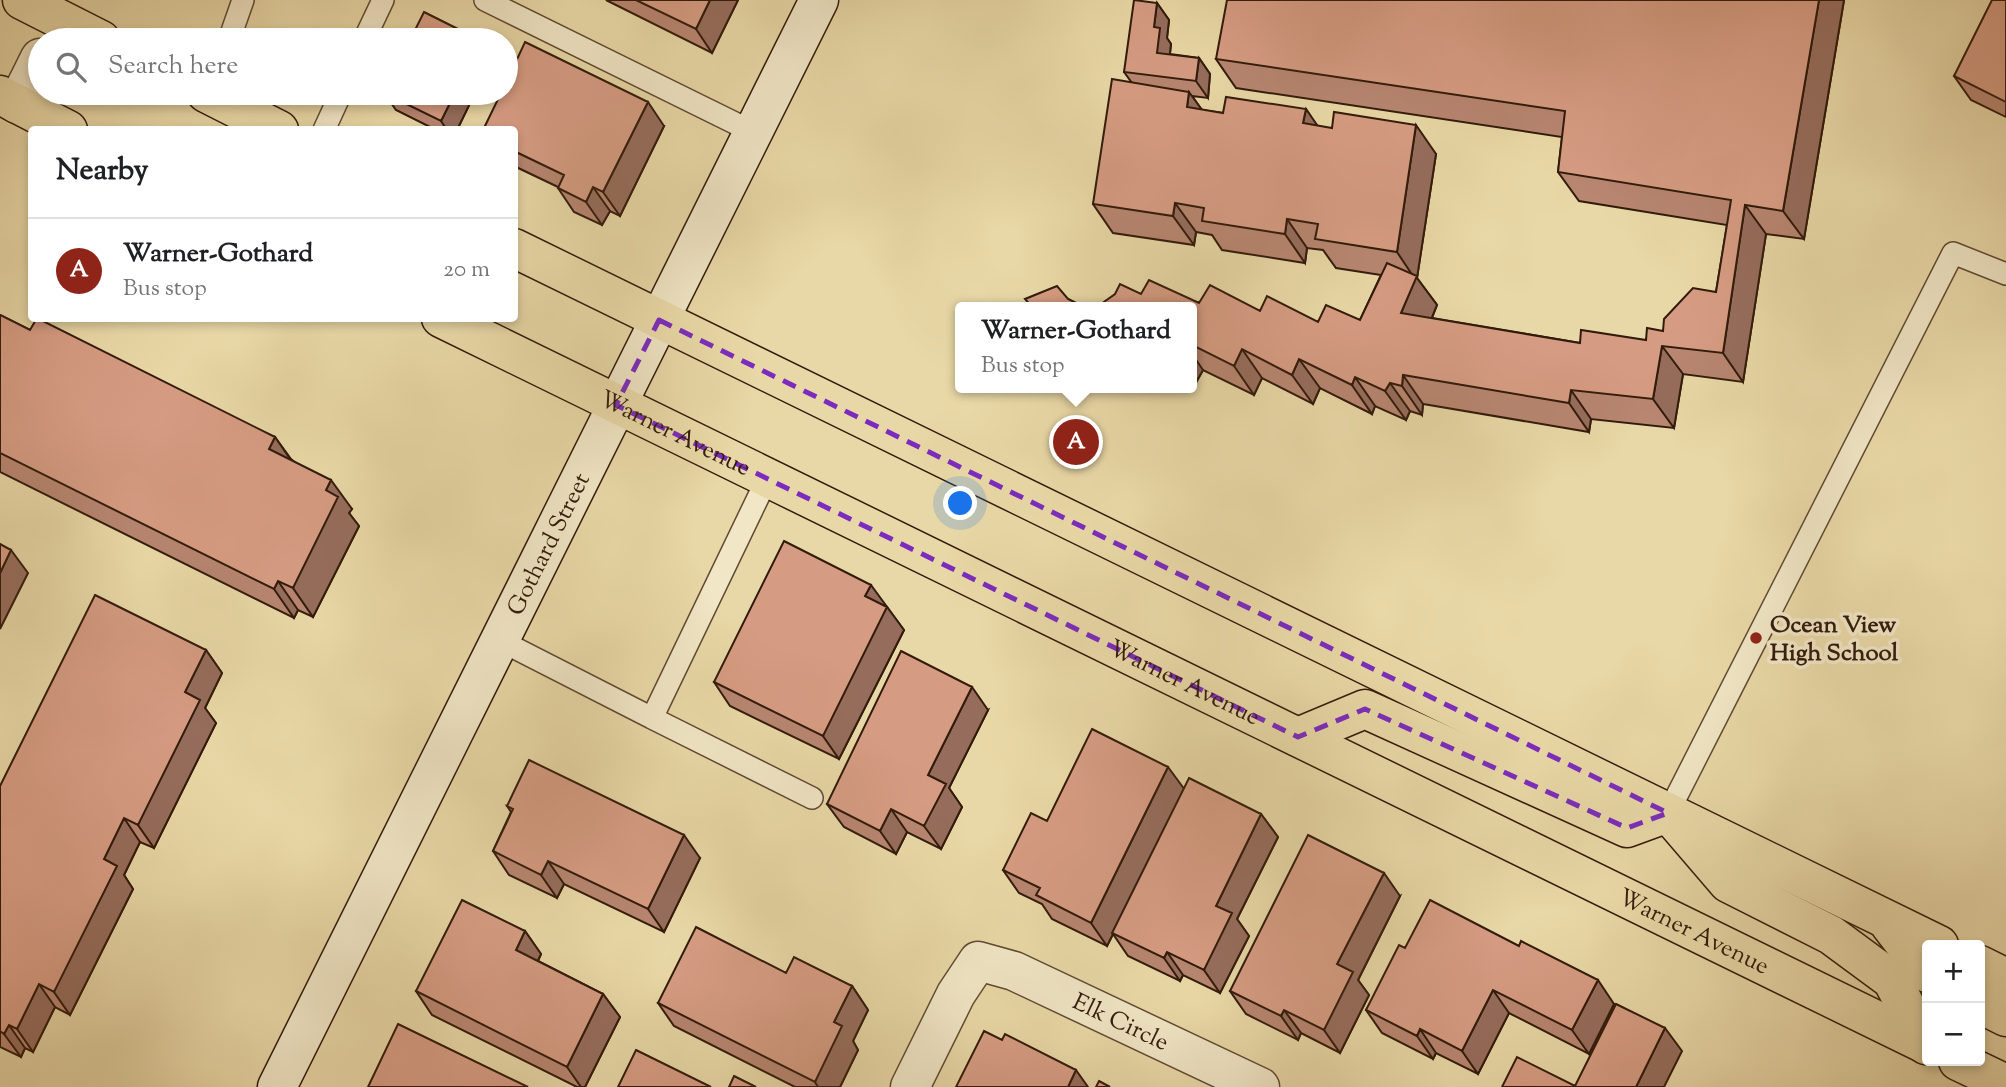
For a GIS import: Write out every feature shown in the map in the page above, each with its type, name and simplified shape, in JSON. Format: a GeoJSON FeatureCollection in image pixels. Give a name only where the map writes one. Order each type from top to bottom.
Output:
{"type":"FeatureCollection","features":[{"type":"Feature","properties":{"kind":"main road"},"geometry":{"type":"LineString","coordinates":[[23,0],[76,28]]}},
{"type":"Feature","properties":{"kind":"main road"},"geometry":{"type":"LineString","coordinates":[[9,99],[60,126]]}},
{"type":"Feature","properties":{"kind":"main road"},"geometry":{"type":"LineString","coordinates":[[231,105],[271,126]]}},
{"type":"Feature","properties":{"kind":"main road"},"geometry":{"type":"LineString","coordinates":[[518,250],[1928,940]]}},
{"type":"Feature","properties":{"kind":"main road","name":"Warner Avenue"},"geometry":{"type":"LineString","coordinates":[[449,322],[1922,1043]]}},
{"type":"Feature","properties":{"kind":"main road"},"geometry":{"type":"LineString","coordinates":[[1298,737],[1366,709],[1627,828],[1668,813]]}},
{"type":"Feature","properties":{"kind":"main road"},"geometry":{"type":"LineString","coordinates":[[1668,813],[1728,883],[1831,935],[1892,980],[1922,1027]]}},
{"type":"Feature","properties":{"kind":"main road"},"geometry":{"type":"LineString","coordinates":[[1884,919],[1922,967]]}},
{"type":"Feature","properties":{"kind":"main road"},"geometry":{"type":"LineString","coordinates":[[1985,968],[2006,978]]}},
{"type":"Feature","properties":{"kind":"main road"},"geometry":{"type":"LineString","coordinates":[[1985,1006],[2006,1017]]}},
{"type":"Feature","properties":{"kind":"main road","name":"Warner Avenue"},"geometry":{"type":"LineString","coordinates":[[1969,1066],[2006,1084]]}},
{"type":"Feature","properties":{"kind":"street","name":"Gothard Street"},"geometry":{"type":"LineString","coordinates":[[277,1087],[819,0]]}},
{"type":"Feature","properties":{"kind":"street"},"geometry":{"type":"LineString","coordinates":[[9,99],[28,74]]}},
{"type":"Feature","properties":{"kind":"street","name":"Elk Circle"},"geometry":{"type":"LineString","coordinates":[[910,1087],[956,994],[978,961],[1014,971],[1260,1087]]}},
{"type":"Feature","properties":{"kind":"lane"},"geometry":{"type":"LineString","coordinates":[[233,28],[243,0]]}},
{"type":"Feature","properties":{"kind":"lane"},"geometry":{"type":"LineString","coordinates":[[370,28],[383,0]]}},
{"type":"Feature","properties":{"kind":"lane"},"geometry":{"type":"LineString","coordinates":[[485,0],[753,132]]}},
{"type":"Feature","properties":{"kind":"lane"},"geometry":{"type":"LineString","coordinates":[[326,126],[335,105]]}},
{"type":"Feature","properties":{"kind":"lane"},"geometry":{"type":"LineString","coordinates":[[1668,813],[1953,253],[2006,274]]}},
{"type":"Feature","properties":{"kind":"lane"},"geometry":{"type":"LineString","coordinates":[[652,718],[767,479]]}},
{"type":"Feature","properties":{"kind":"lane"},"geometry":{"type":"LineString","coordinates":[[499,640],[812,798]]}},
{"type":"Feature","properties":{"kind":"highlighted area"},"geometry":{"type":"Polygon","coordinates":[[[659,320],[1668,813],[1627,828],[1365,709],[1298,737],[616,405],[659,320]]]}},
{"type":"Feature","properties":{"kind":"building"},"geometry":{"type":"Polygon","coordinates":[[[636,0],[710,0],[696,29],[636,0]]]}},
{"type":"Feature","properties":{"kind":"building"},"geometry":{"type":"Polygon","coordinates":[[[1134,0],[1157,3],[1154,27],[1160,28],[1157,53],[1199,58],[1196,81],[1124,72],[1134,0]]]}},
{"type":"Feature","properties":{"kind":"building"},"geometry":{"type":"Polygon","coordinates":[[[1227,0],[1819,0],[1783,211],[1745,205],[1723,353],[1662,346],[1653,399],[1571,390],[1569,403],[1403,375],[1402,386],[1390,383],[1385,391],[1355,377],[1352,385],[1299,359],[1292,375],[1242,349],[1234,366],[1197,348],[1197,302],[1199,303],[1210,285],[1260,311],[1267,296],[1318,322],[1326,305],[1360,320],[1387,263],[1417,276],[1401,313],[1580,343],[1581,330],[1646,340],[1647,328],[1663,331],[1664,319],[1693,288],[1716,292],[1731,200],[1558,172],[1565,111],[1216,59],[1227,0]]]}},
{"type":"Feature","properties":{"kind":"building"},"geometry":{"type":"Polygon","coordinates":[[[1992,0],[2006,0],[2006,102],[1954,76],[1992,0]]]}},
{"type":"Feature","properties":{"kind":"building"},"geometry":{"type":"Polygon","coordinates":[[[424,12],[456,28],[416,28],[424,12]]]}},
{"type":"Feature","properties":{"kind":"building"},"geometry":{"type":"Polygon","coordinates":[[[525,42],[648,102],[603,192],[593,187],[586,202],[558,188],[564,175],[518,153],[518,126],[485,126],[495,105],[518,105],[518,57],[525,42]]]}},
{"type":"Feature","properties":{"kind":"building"},"geometry":{"type":"Polygon","coordinates":[[[1112,79],[1189,92],[1187,107],[1223,113],[1226,97],[1306,109],[1303,123],[1332,128],[1334,112],[1416,125],[1397,252],[1315,239],[1318,224],[1287,219],[1285,234],[1202,221],[1204,208],[1175,203],[1173,216],[1093,204],[1112,79]]]}},
{"type":"Feature","properties":{"kind":"building"},"geometry":{"type":"Polygon","coordinates":[[[408,105],[449,105],[441,121],[408,105]]]}},
{"type":"Feature","properties":{"kind":"building"},"geometry":{"type":"Polygon","coordinates":[[[1149,280],[1197,302],[1104,302],[1115,294],[1120,284],[1141,294],[1149,280]]]}},
{"type":"Feature","properties":{"kind":"building"},"geometry":{"type":"Polygon","coordinates":[[[1057,286],[1074,302],[1028,302],[1025,299],[1057,286]]]}},
{"type":"Feature","properties":{"kind":"building"},"geometry":{"type":"Polygon","coordinates":[[[0,315],[30,330],[35,322],[45,322],[275,437],[269,449],[331,480],[326,490],[338,497],[293,588],[278,581],[274,589],[0,453],[0,315]]]}},
{"type":"Feature","properties":{"kind":"building"},"geometry":{"type":"Polygon","coordinates":[[[784,541],[871,585],[865,596],[887,607],[823,736],[714,682],[784,541]]]}},
{"type":"Feature","properties":{"kind":"building"},"geometry":{"type":"Polygon","coordinates":[[[0,544],[11,550],[0,573],[0,544]]]}},
{"type":"Feature","properties":{"kind":"building"},"geometry":{"type":"Polygon","coordinates":[[[95,595],[206,650],[185,692],[200,700],[138,825],[124,818],[104,859],[117,866],[54,992],[39,984],[17,1029],[9,1025],[4,1034],[0,1031],[0,786],[95,595]]]}},
{"type":"Feature","properties":{"kind":"building"},"geometry":{"type":"Polygon","coordinates":[[[901,651],[972,687],[928,775],[946,784],[924,826],[891,809],[880,831],[827,804],[901,651]]]}},
{"type":"Feature","properties":{"kind":"building"},"geometry":{"type":"Polygon","coordinates":[[[1092,729],[1168,767],[1091,923],[1036,895],[1040,888],[1003,870],[1031,813],[1047,821],[1092,729]]]}},
{"type":"Feature","properties":{"kind":"building"},"geometry":{"type":"Polygon","coordinates":[[[529,760],[684,835],[648,909],[548,861],[541,875],[493,851],[513,809],[507,806],[529,760]]]}},
{"type":"Feature","properties":{"kind":"building"},"geometry":{"type":"Polygon","coordinates":[[[1189,778],[1261,814],[1216,906],[1232,913],[1204,970],[1167,952],[1164,958],[1112,933],[1189,778]]]}},
{"type":"Feature","properties":{"kind":"building"},"geometry":{"type":"Polygon","coordinates":[[[1308,835],[1384,873],[1337,964],[1353,972],[1324,1030],[1284,1010],[1281,1016],[1230,991],[1308,835]]]}},
{"type":"Feature","properties":{"kind":"building"},"geometry":{"type":"Polygon","coordinates":[[[462,900],[525,931],[516,950],[603,994],[567,1067],[416,991],[462,900]]]}},
{"type":"Feature","properties":{"kind":"building"},"geometry":{"type":"Polygon","coordinates":[[[1430,900],[1519,946],[1521,941],[1598,980],[1572,1030],[1493,990],[1462,1051],[1420,1029],[1417,1036],[1366,1010],[1399,945],[1405,948],[1430,900]]]}},
{"type":"Feature","properties":{"kind":"building"},"geometry":{"type":"Polygon","coordinates":[[[696,927],[786,973],[794,957],[852,986],[834,1022],[842,1026],[815,1082],[658,1003],[696,927]]]}},
{"type":"Feature","properties":{"kind":"building"},"geometry":{"type":"Polygon","coordinates":[[[1616,1004],[1665,1028],[1636,1087],[1502,1087],[1517,1057],[1575,1086],[1616,1004]]]}},
{"type":"Feature","properties":{"kind":"building"},"geometry":{"type":"Polygon","coordinates":[[[398,1024],[528,1087],[368,1087],[398,1024]]]}},
{"type":"Feature","properties":{"kind":"building"},"geometry":{"type":"Polygon","coordinates":[[[984,1031],[1002,1040],[1005,1034],[1076,1070],[1068,1087],[956,1087],[984,1031]]]}},
{"type":"Feature","properties":{"kind":"building"},"geometry":{"type":"Polygon","coordinates":[[[636,1050],[711,1087],[618,1087],[636,1050]]]}},
{"type":"Feature","properties":{"kind":"building"},"geometry":{"type":"Polygon","coordinates":[[[734,1076],[756,1087],[729,1087],[734,1076]]]}},
{"type":"Feature","properties":{"kind":"building"},"geometry":{"type":"Polygon","coordinates":[[[1099,1081],[1110,1087],[1096,1087],[1099,1081]]]}},
{"type":"Feature","properties":{"kind":"place","name":"Warner-Gothard"},"geometry":{"type":"Point","coordinates":[1076,442]}},
{"type":"Feature","properties":{"kind":"place","name":"Ocean View High School"},"geometry":{"type":"Point","coordinates":[1756,638]}}]}
